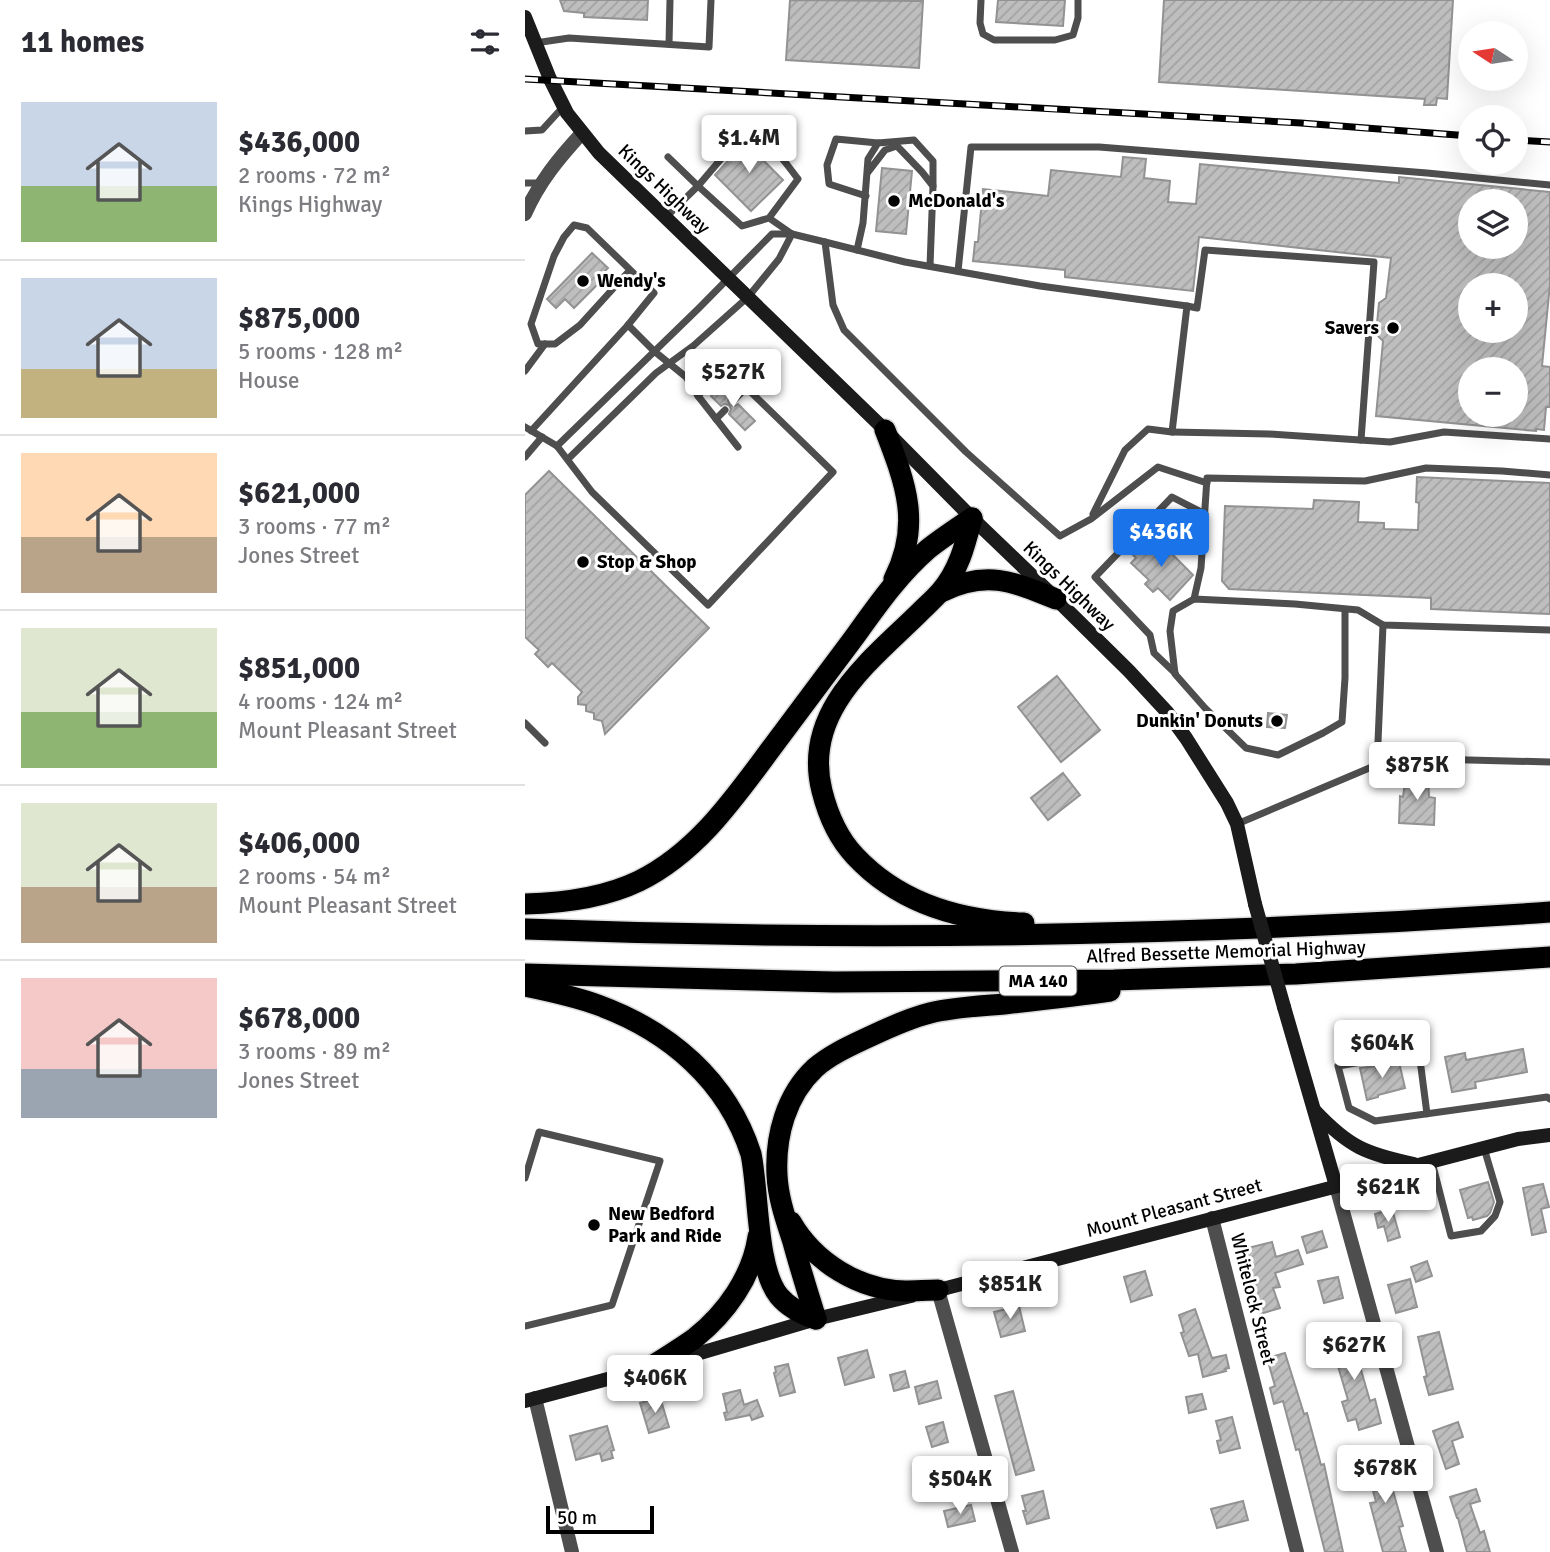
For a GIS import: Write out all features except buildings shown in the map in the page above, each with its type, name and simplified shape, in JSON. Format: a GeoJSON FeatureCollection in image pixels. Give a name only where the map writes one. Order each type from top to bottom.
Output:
{"type":"FeatureCollection","features":[{"type":"Feature","properties":{"kind":"highway"},"geometry":{"type":"LineString","coordinates":[[885,430],[909,505],[908,533],[898,573],[890,589]]}},
{"type":"Feature","properties":{"kind":"highway"},"geometry":{"type":"LineString","coordinates":[[525,904],[565,902],[621,888],[654,873],[683,852],[738,794],[890,589],[928,550],[972,519]]}},
{"type":"Feature","properties":{"kind":"highway"},"geometry":{"type":"LineString","coordinates":[[972,519],[958,564],[940,592],[861,670],[835,702],[826,720],[818,763],[826,808],[836,830],[849,850],[864,865],[898,890],[946,911],[1000,922],[1059,923],[1169,932]]}},
{"type":"Feature","properties":{"kind":"highway"},"geometry":{"type":"LineString","coordinates":[[940,592],[971,580],[987,579],[1016,584],[1056,599]]}},
{"type":"Feature","properties":{"kind":"highway","name":"Alfred Bessette Memorial Highway"},"geometry":{"type":"LineString","coordinates":[[525,929],[855,937],[1011,936],[1342,925],[1550,912]]}},
{"type":"Feature","properties":{"kind":"highway","name":"Alfred Bessette Memorial Highway"},"geometry":{"type":"LineString","coordinates":[[525,974],[725,980],[969,982],[1212,977],[1350,971],[1550,957]]}},
{"type":"Feature","properties":{"kind":"highway"},"geometry":{"type":"LineString","coordinates":[[816,1319],[780,1198],[777,1178],[778,1146],[784,1117],[802,1084],[815,1069],[857,1042],[929,1014],[1212,977]]}},
{"type":"Feature","properties":{"kind":"highway"},"geometry":{"type":"LineString","coordinates":[[525,986],[575,998],[621,1015],[664,1039],[719,1089],[747,1140],[753,1166],[766,1269],[774,1289],[790,1307],[816,1319]]}},
{"type":"Feature","properties":{"kind":"highway"},"geometry":{"type":"LineString","coordinates":[[780,1198],[795,1229],[805,1241],[831,1265],[848,1276],[884,1289],[938,1290]]}},
{"type":"Feature","properties":{"kind":"highway"},"geometry":{"type":"LineString","coordinates":[[649,1368],[693,1339],[726,1307],[747,1273],[758,1242],[760,1225]]}},
{"type":"Feature","properties":{"kind":"main road","name":"Kings Highway"},"geometry":{"type":"LineString","coordinates":[[525,17],[530,37],[564,107],[607,161],[1129,671],[1167,712],[1186,738],[1227,803],[1237,824],[1283,1007],[1336,1186]]}},
{"type":"Feature","properties":{"kind":"main road"},"geometry":{"type":"LineString","coordinates":[[1314,1110],[1335,1132],[1357,1147],[1382,1158],[1426,1163]]}},
{"type":"Feature","properties":{"kind":"main road","name":"Mount Pleasant Street"},"geometry":{"type":"LineString","coordinates":[[530,1399],[649,1368],[816,1319],[938,1290],[1483,1147],[1550,1135]]}},
{"type":"Feature","properties":{"kind":"street"},"geometry":{"type":"LineString","coordinates":[[525,214],[541,183],[582,132]]}},
{"type":"Feature","properties":{"kind":"street"},"geometry":{"type":"LineString","coordinates":[[1336,1186],[1437,1552]]}},
{"type":"Feature","properties":{"kind":"street","name":"Whitelock Street"},"geometry":{"type":"LineString","coordinates":[[1212,1218],[1297,1552]]}},
{"type":"Feature","properties":{"kind":"street"},"geometry":{"type":"LineString","coordinates":[[938,1290],[1012,1552]]}},
{"type":"Feature","properties":{"kind":"street"},"geometry":{"type":"LineString","coordinates":[[530,1399],[572,1552]]}},
{"type":"Feature","properties":{"kind":"lane"},"geometry":{"type":"LineString","coordinates":[[669,44],[670,0]]}},
{"type":"Feature","properties":{"kind":"lane"},"geometry":{"type":"LineString","coordinates":[[530,37],[709,47],[711,0]]}},
{"type":"Feature","properties":{"kind":"lane"},"geometry":{"type":"LineString","coordinates":[[981,0],[980,23],[983,34],[994,40],[1055,40],[1073,34],[1079,18],[1078,0]]}},
{"type":"Feature","properties":{"kind":"lane"},"geometry":{"type":"LineString","coordinates":[[525,131],[542,130],[564,107]]}},
{"type":"Feature","properties":{"kind":"lane"},"geometry":{"type":"LineString","coordinates":[[666,218],[698,186],[744,132],[754,133],[777,151],[799,178],[769,218],[742,226],[698,186],[668,157]]}},
{"type":"Feature","properties":{"kind":"lane"},"geometry":{"type":"LineString","coordinates":[[866,196],[829,184],[827,165],[836,139],[878,143],[914,140],[933,161],[930,266]]}},
{"type":"Feature","properties":{"kind":"lane"},"geometry":{"type":"LineString","coordinates":[[857,250],[863,223],[868,159],[878,143]]}},
{"type":"Feature","properties":{"kind":"lane"},"geometry":{"type":"LineString","coordinates":[[868,172],[885,150],[897,146],[933,186]]}},
{"type":"Feature","properties":{"kind":"lane"},"geometry":{"type":"LineString","coordinates":[[958,271],[971,147],[1099,147],[1550,185]]}},
{"type":"Feature","properties":{"kind":"lane"},"geometry":{"type":"LineString","coordinates":[[525,183],[541,183]]}},
{"type":"Feature","properties":{"kind":"lane"},"geometry":{"type":"LineString","coordinates":[[769,218],[792,234]]}},
{"type":"Feature","properties":{"kind":"lane"},"geometry":{"type":"LineString","coordinates":[[630,270],[579,325],[555,344],[538,344],[531,324],[554,256],[564,236],[574,225],[587,228],[654,293],[628,325],[528,429],[557,446],[592,492],[708,605],[833,472],[724,366],[698,396]]}},
{"type":"Feature","properties":{"kind":"lane"},"geometry":{"type":"LineString","coordinates":[[557,446],[772,234],[792,234],[930,266],[1039,286],[1197,308],[1205,250],[1374,262],[1360,440]]}},
{"type":"Feature","properties":{"kind":"lane"},"geometry":{"type":"LineString","coordinates":[[568,459],[656,373],[693,346],[748,297],[779,259],[792,234]]}},
{"type":"Feature","properties":{"kind":"lane"},"geometry":{"type":"LineString","coordinates":[[825,242],[833,305],[844,330],[966,452],[1060,536],[1091,519],[1158,467],[1207,483]]}},
{"type":"Feature","properties":{"kind":"lane"},"geometry":{"type":"LineString","coordinates":[[1172,432],[1187,306]]}},
{"type":"Feature","properties":{"kind":"lane"},"geometry":{"type":"LineString","coordinates":[[628,325],[686,377],[738,447]]}},
{"type":"Feature","properties":{"kind":"lane"},"geometry":{"type":"LineString","coordinates":[[525,371],[545,344]]}},
{"type":"Feature","properties":{"kind":"lane"},"geometry":{"type":"LineString","coordinates":[[734,400],[746,388]]}},
{"type":"Feature","properties":{"kind":"lane"},"geometry":{"type":"LineString","coordinates":[[716,419],[725,410]]}},
{"type":"Feature","properties":{"kind":"lane"},"geometry":{"type":"LineString","coordinates":[[1091,519],[1125,450],[1148,429],[1390,442],[1444,432],[1550,439]]}},
{"type":"Feature","properties":{"kind":"lane"},"geometry":{"type":"LineString","coordinates":[[525,457],[542,437]]}},
{"type":"Feature","properties":{"kind":"lane"},"geometry":{"type":"LineString","coordinates":[[1193,599],[1201,568],[1207,478],[1364,481],[1426,468],[1550,475]]}},
{"type":"Feature","properties":{"kind":"lane"},"geometry":{"type":"LineString","coordinates":[[1205,514],[1172,497],[1095,578],[1150,635],[1154,653],[1246,748],[1278,755],[1342,722],[1345,609]]}},
{"type":"Feature","properties":{"kind":"lane"},"geometry":{"type":"LineString","coordinates":[[1175,674],[1170,631],[1173,611],[1193,599],[1358,610],[1383,625],[1550,630]]}},
{"type":"Feature","properties":{"kind":"lane"},"geometry":{"type":"LineString","coordinates":[[1377,765],[1383,625]]}},
{"type":"Feature","properties":{"kind":"lane"},"geometry":{"type":"LineString","coordinates":[[525,723],[545,743]]}},
{"type":"Feature","properties":{"kind":"lane"},"geometry":{"type":"LineString","coordinates":[[1237,824],[1393,758],[1550,762]]}},
{"type":"Feature","properties":{"kind":"lane"},"geometry":{"type":"LineString","coordinates":[[1427,1114],[1419,1052],[1338,1066],[1349,1108],[1375,1121],[1427,1114],[1547,1097],[1550,1100]]}},
{"type":"Feature","properties":{"kind":"lane"},"geometry":{"type":"LineString","coordinates":[[525,1178],[539,1132],[660,1161],[612,1305],[525,1326]]}},
{"type":"Feature","properties":{"kind":"lane"},"geometry":{"type":"LineString","coordinates":[[1426,1163],[1451,1236],[1481,1231],[1495,1216],[1500,1202],[1483,1147]]}},
{"type":"Feature","properties":{"kind":"railway"},"geometry":{"type":"LineString","coordinates":[[525,79],[1301,123],[1458,135]]}},
{"type":"Feature","properties":{"kind":"railway"},"geometry":{"type":"LineString","coordinates":[[1528,141],[1550,142]]}},
{"type":"Feature","properties":{"kind":"place","name":"McDonald's"},"geometry":{"type":"Point","coordinates":[894,201]}},
{"type":"Feature","properties":{"kind":"place","name":"Wendy's"},"geometry":{"type":"Point","coordinates":[583,281]}},
{"type":"Feature","properties":{"kind":"place","name":"Savers"},"geometry":{"type":"Point","coordinates":[1393,328]}},
{"type":"Feature","properties":{"kind":"place","name":"Stop & Shop"},"geometry":{"type":"Point","coordinates":[583,562]}},
{"type":"Feature","properties":{"kind":"place","name":"Dunkin' Donuts"},"geometry":{"type":"Point","coordinates":[1277,721]}},
{"type":"Feature","properties":{"kind":"place","name":"New Bedford Park and Ride"},"geometry":{"type":"Point","coordinates":[594,1225]}}]}
